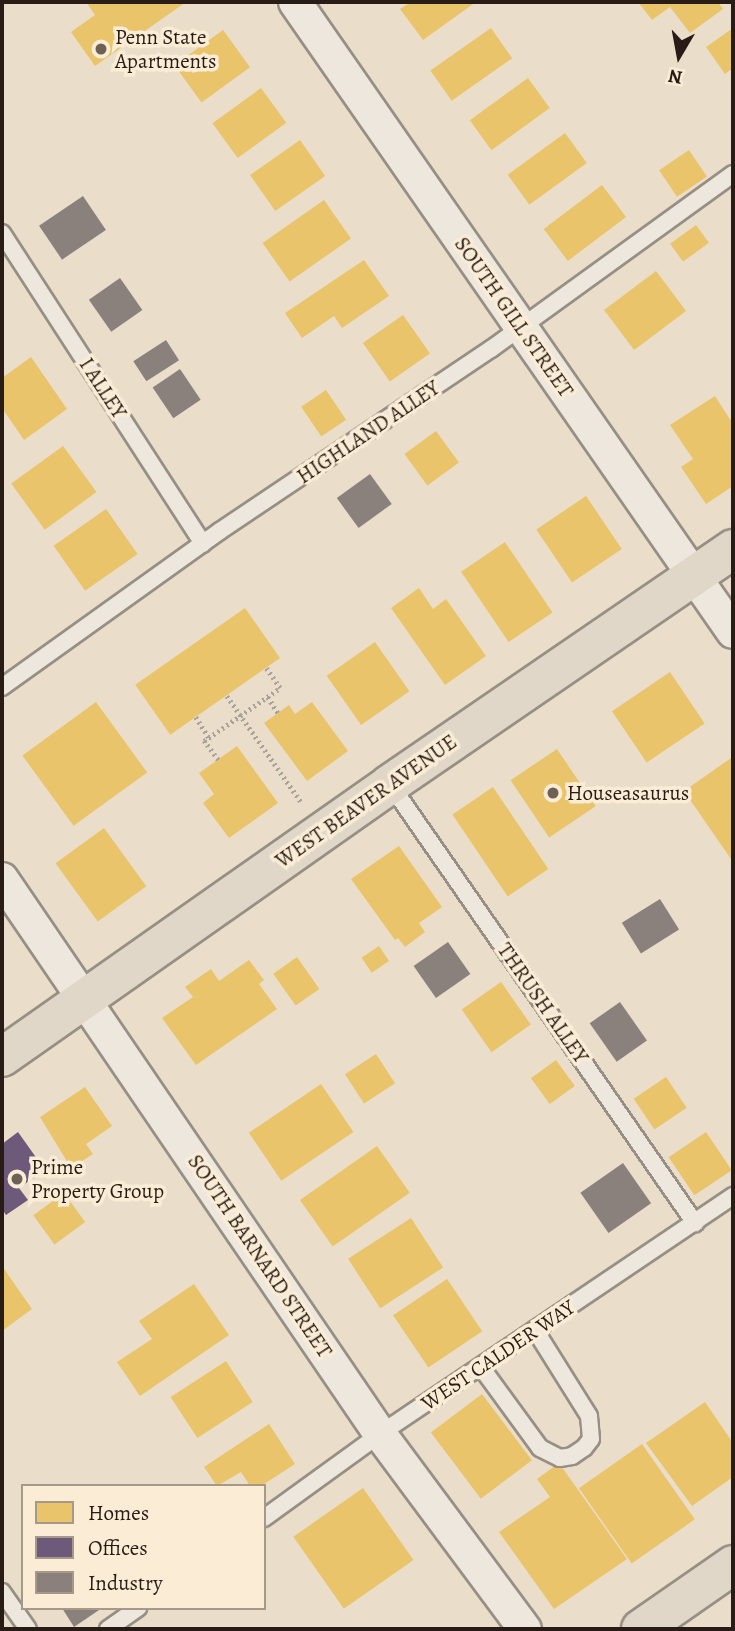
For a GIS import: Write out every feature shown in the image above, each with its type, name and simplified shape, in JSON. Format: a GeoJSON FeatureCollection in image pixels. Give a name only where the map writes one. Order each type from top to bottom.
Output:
{"type":"FeatureCollection","features":[{"type":"Feature","properties":{"kind":"main road","name":"WEST BEAVER AVENUE"},"geometry":{"type":"LineString","coordinates":[[2,1057],[390,784],[733,549]]}},
{"type":"Feature","properties":{"kind":"main road"},"geometry":{"type":"LineString","coordinates":[[641,1629],[733,1565]]}},
{"type":"Feature","properties":{"kind":"street","name":"SOUTH GILL STREET"},"geometry":{"type":"LineString","coordinates":[[295,2],[733,632]]}},
{"type":"Feature","properties":{"kind":"street","name":"SOUTH BARNARD STREET"},"geometry":{"type":"LineString","coordinates":[[2,879],[380,1434],[524,1629]]}},
{"type":"Feature","properties":{"kind":"lane","name":"HIGHLAND ALLEY"},"geometry":{"type":"LineString","coordinates":[[2,687],[733,174]]}},
{"type":"Feature","properties":{"kind":"lane","name":"I ALLEY"},"geometry":{"type":"LineString","coordinates":[[2,233],[203,544]]}},
{"type":"Feature","properties":{"kind":"lane","name":"THRUSH ALLEY"},"geometry":{"type":"LineString","coordinates":[[390,784],[695,1223]]}},
{"type":"Feature","properties":{"kind":"lane","name":"WEST CALDER WAY"},"geometry":{"type":"LineString","coordinates":[[266,1517],[380,1434],[733,1196]]}},
{"type":"Feature","properties":{"kind":"lane"},"geometry":{"type":"LineString","coordinates":[[481,1367],[540,1448],[560,1458],[572,1456],[584,1448],[591,1439],[589,1416],[535,1330]]}},
{"type":"Feature","properties":{"kind":"lane"},"geometry":{"type":"LineString","coordinates":[[2,1592],[28,1629]]}},
{"type":"Feature","properties":{"kind":"lane"},"geometry":{"type":"LineString","coordinates":[[108,1629],[135,1610]]}},
{"type":"Feature","properties":{"kind":"path"},"geometry":{"type":"LineString","coordinates":[[218,760],[204,741],[280,688],[266,668]]}},
{"type":"Feature","properties":{"kind":"path"},"geometry":{"type":"LineString","coordinates":[[227,696],[302,804]]}},
{"type":"Feature","properties":{"kind":"path"},"geometry":{"type":"LineString","coordinates":[[268,697],[278,713]]}},
{"type":"Feature","properties":{"kind":"path"},"geometry":{"type":"LineString","coordinates":[[195,717],[209,738]]}},
{"type":"Feature","properties":{"kind":"building: Homes","name":"Penn State Apartments"},"geometry":{"type":"Polygon","coordinates":[[[86,2],[186,2],[95,66],[71,32],[95,15],[86,2]]]}},
{"type":"Feature","properties":{"kind":"building: Homes"},"geometry":{"type":"Polygon","coordinates":[[[411,2],[476,2],[423,40],[400,9],[411,2]]]}},
{"type":"Feature","properties":{"kind":"building: Homes"},"geometry":{"type":"Polygon","coordinates":[[[638,2],[718,2],[723,9],[690,33],[670,7],[652,20],[638,2]]]}},
{"type":"Feature","properties":{"kind":"building: Homes"},"geometry":{"type":"Polygon","coordinates":[[[491,28],[512,58],[452,101],[430,70],[491,28]]]}},
{"type":"Feature","properties":{"kind":"building: Homes"},"geometry":{"type":"Polygon","coordinates":[[[733,28],[733,68],[725,74],[706,47],[733,28]]]}},
{"type":"Feature","properties":{"kind":"building: Homes"},"geometry":{"type":"Polygon","coordinates":[[[223,30],[250,67],[201,102],[174,65],[223,30]]]}},
{"type":"Feature","properties":{"kind":"building: Homes"},"geometry":{"type":"Polygon","coordinates":[[[528,78],[550,108],[491,150],[470,120],[528,78]]]}},
{"type":"Feature","properties":{"kind":"building: Homes"},"geometry":{"type":"Polygon","coordinates":[[[261,88],[286,123],[238,158],[212,123],[261,88]]]}},
{"type":"Feature","properties":{"kind":"building: Homes"},"geometry":{"type":"Polygon","coordinates":[[[565,133],[587,163],[529,205],[508,175],[565,133]]]}},
{"type":"Feature","properties":{"kind":"building: Homes"},"geometry":{"type":"Polygon","coordinates":[[[300,140],[325,176],[275,211],[250,175],[300,140]]]}},
{"type":"Feature","properties":{"kind":"building: Homes"},"geometry":{"type":"Polygon","coordinates":[[[689,150],[707,177],[677,197],[659,170],[689,150]]]}},
{"type":"Feature","properties":{"kind":"building: Homes"},"geometry":{"type":"Polygon","coordinates":[[[602,185],[626,217],[568,261],[544,229],[602,185]]]}},
{"type":"Feature","properties":{"kind":"building: Homes"},"geometry":{"type":"Polygon","coordinates":[[[324,200],[351,239],[290,282],[263,243],[324,200]]]}},
{"type":"Feature","properties":{"kind":"building: Homes"},"geometry":{"type":"Polygon","coordinates":[[[696,225],[709,243],[683,262],[670,244],[696,225]]]}},
{"type":"Feature","properties":{"kind":"building: Homes"},"geometry":{"type":"Polygon","coordinates":[[[364,260],[389,296],[342,328],[334,316],[302,338],[285,313],[364,260]]]}},
{"type":"Feature","properties":{"kind":"building: Homes"},"geometry":{"type":"Polygon","coordinates":[[[656,271],[686,311],[634,350],[604,310],[656,271]]]}},
{"type":"Feature","properties":{"kind":"building: Homes"},"geometry":{"type":"Polygon","coordinates":[[[403,315],[430,354],[390,382],[363,343],[403,315]]]}},
{"type":"Feature","properties":{"kind":"building: Homes"},"geometry":{"type":"Polygon","coordinates":[[[31,357],[67,409],[24,440],[2,408],[2,378],[31,357]]]}},
{"type":"Feature","properties":{"kind":"building: Homes"},"geometry":{"type":"Polygon","coordinates":[[[326,390],[346,420],[321,437],[301,407],[326,390]]]}},
{"type":"Feature","properties":{"kind":"building: Homes"},"geometry":{"type":"Polygon","coordinates":[[[715,396],[733,424],[733,486],[706,504],[681,467],[693,459],[670,425],[715,396]]]}},
{"type":"Feature","properties":{"kind":"building: Homes"},"geometry":{"type":"Polygon","coordinates":[[[436,431],[459,463],[427,485],[404,454],[436,431]]]}},
{"type":"Feature","properties":{"kind":"building: Homes"},"geometry":{"type":"Polygon","coordinates":[[[63,446],[97,492],[45,530],[11,484],[63,446]]]}},
{"type":"Feature","properties":{"kind":"building: Homes"},"geometry":{"type":"Polygon","coordinates":[[[586,496],[622,549],[572,583],[536,530],[586,496]]]}},
{"type":"Feature","properties":{"kind":"building: Homes"},"geometry":{"type":"Polygon","coordinates":[[[106,509],[138,554],[85,591],[54,546],[106,509]]]}},
{"type":"Feature","properties":{"kind":"building: Homes"},"geometry":{"type":"Polygon","coordinates":[[[505,542],[553,612],[509,642],[461,572],[505,542]]]}},
{"type":"Feature","properties":{"kind":"building: Homes"},"geometry":{"type":"Polygon","coordinates":[[[419,588],[433,609],[446,599],[486,656],[445,685],[391,608],[419,588]]]}},
{"type":"Feature","properties":{"kind":"building: Homes"},"geometry":{"type":"Polygon","coordinates":[[[245,608],[280,658],[170,735],[135,685],[245,608]]]}},
{"type":"Feature","properties":{"kind":"building: Homes"},"geometry":{"type":"Polygon","coordinates":[[[375,642],[409,691],[361,725],[327,676],[375,642]]]}},
{"type":"Feature","properties":{"kind":"building: Homes"},"geometry":{"type":"Polygon","coordinates":[[[670,672],[705,723],[647,763],[612,711],[670,672]]]}},
{"type":"Feature","properties":{"kind":"building: Homes"},"geometry":{"type":"Polygon","coordinates":[[[96,702],[147,772],[74,826],[22,755],[96,702]]]}},
{"type":"Feature","properties":{"kind":"building: Homes"},"geometry":{"type":"Polygon","coordinates":[[[312,702],[348,751],[307,781],[264,723],[289,705],[295,714],[312,702]]]}},
{"type":"Feature","properties":{"kind":"building: Homes"},"geometry":{"type":"Polygon","coordinates":[[[237,746],[278,803],[229,838],[203,803],[214,794],[199,773],[237,746]]]}},
{"type":"Feature","properties":{"kind":"building: Homes","name":"Houseasaurus"},"geometry":{"type":"Polygon","coordinates":[[[557,749],[596,806],[549,838],[511,780],[557,749]]]}},
{"type":"Feature","properties":{"kind":"building: Homes"},"geometry":{"type":"Polygon","coordinates":[[[731,758],[733,761],[733,862],[684,791],[731,758]]]}},
{"type":"Feature","properties":{"kind":"building: Homes"},"geometry":{"type":"Polygon","coordinates":[[[493,787],[548,869],[508,896],[452,814],[493,787]]]}},
{"type":"Feature","properties":{"kind":"building: Homes"},"geometry":{"type":"Polygon","coordinates":[[[104,828],[146,886],[98,922],[55,863],[104,828]]]}},
{"type":"Feature","properties":{"kind":"building: Homes"},"geometry":{"type":"Polygon","coordinates":[[[399,846],[442,907],[419,923],[425,932],[405,947],[398,938],[395,940],[351,879],[399,846]]]}},
{"type":"Feature","properties":{"kind":"building: Homes"},"geometry":{"type":"Polygon","coordinates":[[[379,946],[389,961],[372,973],[362,958],[379,946]]]}},
{"type":"Feature","properties":{"kind":"building: Homes"},"geometry":{"type":"Polygon","coordinates":[[[297,957],[319,989],[296,1006],[273,974],[297,957]]]}},
{"type":"Feature","properties":{"kind":"building: Homes"},"geometry":{"type":"Polygon","coordinates":[[[249,960],[264,980],[259,984],[277,1009],[196,1065],[162,1018],[193,997],[185,987],[211,969],[219,981],[249,960]]]}},
{"type":"Feature","properties":{"kind":"building: Homes"},"geometry":{"type":"Polygon","coordinates":[[[501,982],[531,1025],[492,1052],[462,1010],[501,982]]]}},
{"type":"Feature","properties":{"kind":"building: Homes"},"geometry":{"type":"Polygon","coordinates":[[[376,1054],[395,1083],[364,1104],[345,1074],[376,1054]]]}},
{"type":"Feature","properties":{"kind":"building: Homes"},"geometry":{"type":"Polygon","coordinates":[[[556,1060],[575,1086],[550,1104],[531,1078],[556,1060]]]}},
{"type":"Feature","properties":{"kind":"building: Homes"},"geometry":{"type":"Polygon","coordinates":[[[666,1077],[687,1108],[654,1129],[634,1099],[666,1077]]]}},
{"type":"Feature","properties":{"kind":"building: Homes"},"geometry":{"type":"Polygon","coordinates":[[[321,1084],[353,1132],[281,1181],[249,1133],[321,1084]]]}},
{"type":"Feature","properties":{"kind":"building: Homes"},"geometry":{"type":"Polygon","coordinates":[[[85,1087],[112,1126],[86,1144],[93,1154],[71,1168],[40,1117],[85,1087]]]}},
{"type":"Feature","properties":{"kind":"building: Homes"},"geometry":{"type":"Polygon","coordinates":[[[706,1132],[732,1170],[694,1195],[669,1157],[706,1132]]]}},
{"type":"Feature","properties":{"kind":"building: Homes"},"geometry":{"type":"Polygon","coordinates":[[[377,1146],[410,1193],[333,1247],[300,1200],[377,1146]]]}},
{"type":"Feature","properties":{"kind":"building: Homes"},"geometry":{"type":"Polygon","coordinates":[[[64,1193],[85,1222],[54,1244],[33,1215],[64,1193]]]}},
{"type":"Feature","properties":{"kind":"building: Homes"},"geometry":{"type":"Polygon","coordinates":[[[411,1218],[443,1267],[380,1308],[348,1259],[411,1218]]]}},
{"type":"Feature","properties":{"kind":"building: Homes"},"geometry":{"type":"Polygon","coordinates":[[[2,1266],[32,1309],[2,1331],[2,1266]]]}},
{"type":"Feature","properties":{"kind":"building: Homes"},"geometry":{"type":"Polygon","coordinates":[[[447,1279],[482,1331],[428,1368],[393,1315],[447,1279]]]}},
{"type":"Feature","properties":{"kind":"building: Homes"},"geometry":{"type":"Polygon","coordinates":[[[194,1284],[229,1335],[140,1396],[117,1362],[152,1339],[139,1321],[194,1284]]]}},
{"type":"Feature","properties":{"kind":"building: Homes"},"geometry":{"type":"Polygon","coordinates":[[[226,1361],[253,1402],[197,1438],[171,1397],[226,1361]]]}},
{"type":"Feature","properties":{"kind":"building: Homes"},"geometry":{"type":"Polygon","coordinates":[[[482,1394],[532,1460],[481,1499],[431,1433],[482,1394]]]}},
{"type":"Feature","properties":{"kind":"building: Homes"},"geometry":{"type":"Polygon","coordinates":[[[705,1402],[733,1443],[733,1477],[692,1506],[646,1443],[705,1402]]]}},
{"type":"Feature","properties":{"kind":"building: Homes"},"geometry":{"type":"Polygon","coordinates":[[[269,1424],[295,1464],[264,1484],[249,1484],[241,1472],[216,1484],[204,1467],[269,1424]]]}},
{"type":"Feature","properties":{"kind":"building: Homes"},"geometry":{"type":"Polygon","coordinates":[[[642,1444],[695,1519],[632,1564],[579,1488],[642,1444]]]}},
{"type":"Feature","properties":{"kind":"building: Homes"},"geometry":{"type":"Polygon","coordinates":[[[559,1463],[627,1559],[554,1609],[499,1532],[550,1497],[537,1479],[559,1463]]]}},
{"type":"Feature","properties":{"kind":"building: Homes"},"geometry":{"type":"Polygon","coordinates":[[[363,1488],[413,1560],[344,1609],[293,1537],[363,1488]]]}},
{"type":"Feature","properties":{"kind":"building: Offices","name":"Prime Property Group"},"geometry":{"type":"Polygon","coordinates":[[[18,1132],[45,1170],[19,1188],[28,1200],[6,1215],[2,1209],[2,1144],[18,1132]]]}},
{"type":"Feature","properties":{"kind":"building: Industry"},"geometry":{"type":"Polygon","coordinates":[[[83,196],[106,230],[62,260],[39,226],[83,196]]]}},
{"type":"Feature","properties":{"kind":"building: Industry"},"geometry":{"type":"Polygon","coordinates":[[[120,278],[142,310],[111,332],[89,300],[120,278]]]}},
{"type":"Feature","properties":{"kind":"building: Industry"},"geometry":{"type":"Polygon","coordinates":[[[166,340],[179,360],[146,381],[133,361],[166,340]]]}},
{"type":"Feature","properties":{"kind":"building: Industry"},"geometry":{"type":"Polygon","coordinates":[[[180,369],[201,400],[173,418],[153,387],[180,369]]]}},
{"type":"Feature","properties":{"kind":"building: Industry"},"geometry":{"type":"Polygon","coordinates":[[[370,474],[392,504],[359,528],[337,498],[370,474]]]}},
{"type":"Feature","properties":{"kind":"building: Industry"},"geometry":{"type":"Polygon","coordinates":[[[660,899],[679,930],[641,953],[622,923],[660,899]]]}},
{"type":"Feature","properties":{"kind":"building: Industry"},"geometry":{"type":"Polygon","coordinates":[[[448,942],[470,974],[436,998],[414,966],[448,942]]]}},
{"type":"Feature","properties":{"kind":"building: Industry"},"geometry":{"type":"Polygon","coordinates":[[[620,1002],[647,1041],[617,1062],[590,1023],[620,1002]]]}},
{"type":"Feature","properties":{"kind":"building: Industry"},"geometry":{"type":"Polygon","coordinates":[[[623,1163],[651,1203],[609,1233],[580,1193],[623,1163]]]}},
{"type":"Feature","properties":{"kind":"building: Industry"},"geometry":{"type":"Polygon","coordinates":[[[63,1610],[99,1610],[74,1627],[63,1610]]]}},
{"type":"Feature","properties":{"kind":"place","name":"Penn State Apartments"},"geometry":{"type":"Point","coordinates":[101,49]}},
{"type":"Feature","properties":{"kind":"place","name":"Houseasaurus"},"geometry":{"type":"Point","coordinates":[553,793]}},
{"type":"Feature","properties":{"kind":"place","name":"Prime Property Group"},"geometry":{"type":"Point","coordinates":[17,1179]}}]}
